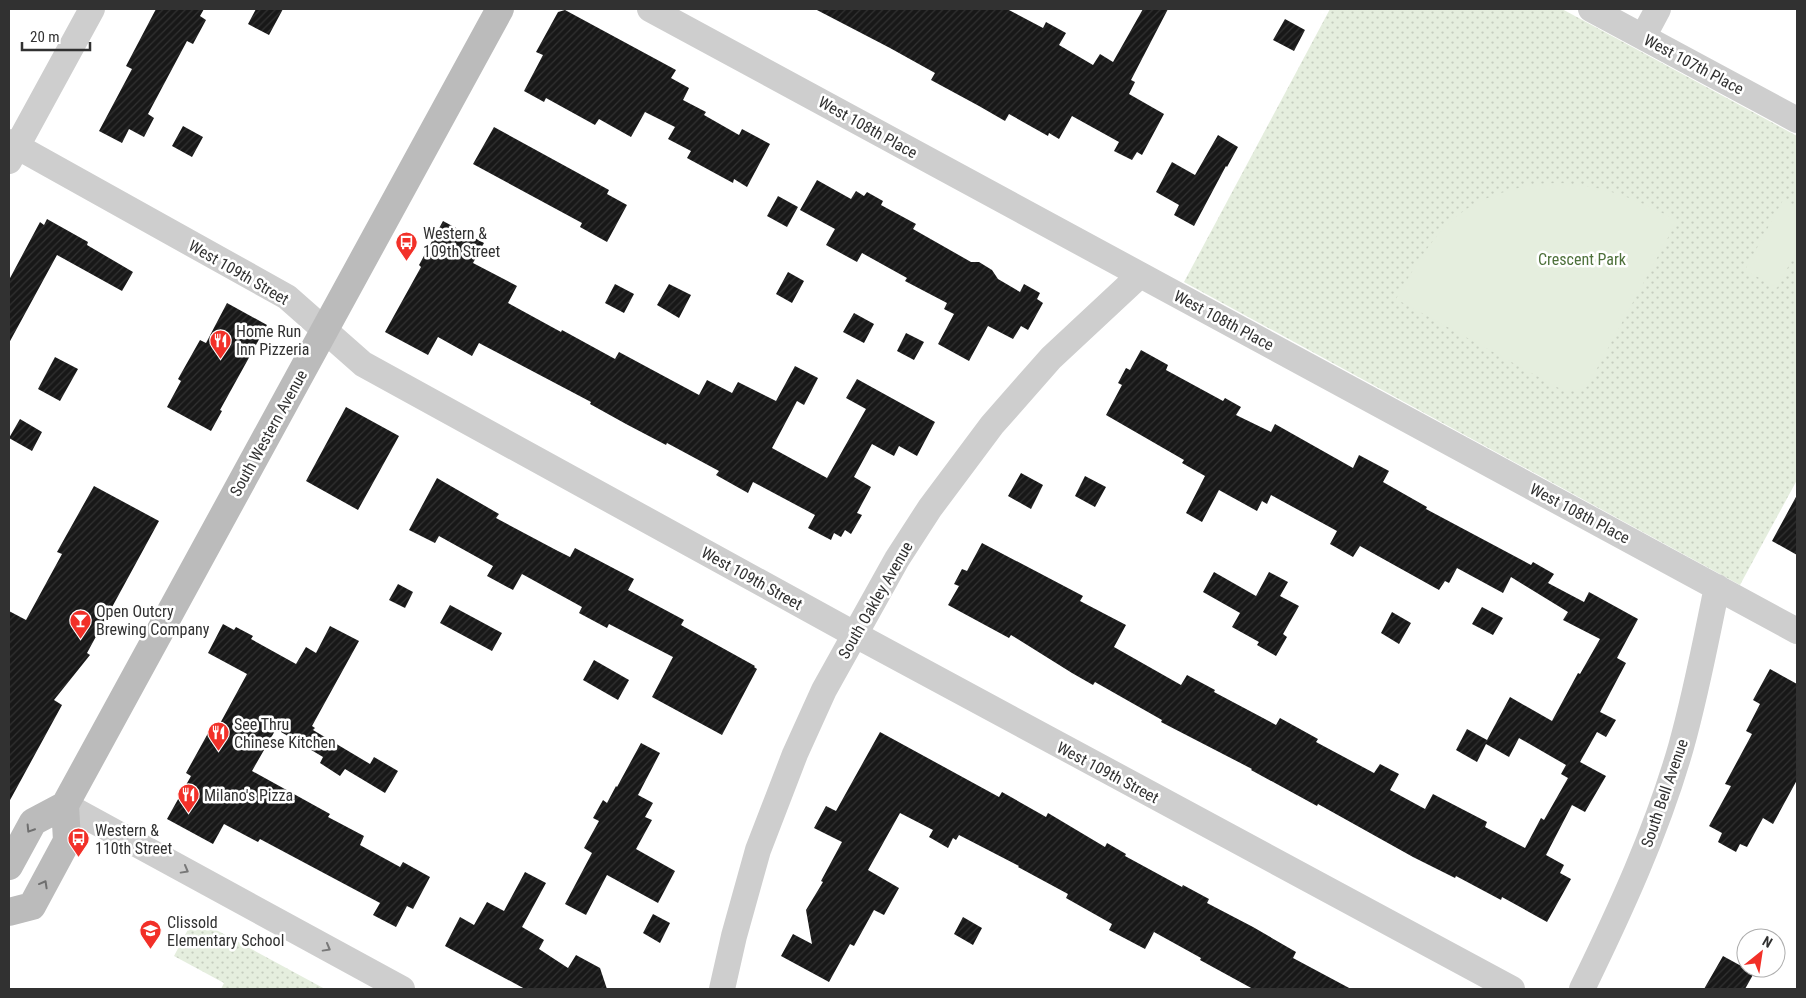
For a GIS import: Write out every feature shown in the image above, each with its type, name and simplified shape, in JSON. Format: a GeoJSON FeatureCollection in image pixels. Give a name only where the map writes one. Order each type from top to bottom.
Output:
{"type":"FeatureCollection","features":[{"type":"Feature","properties":{"kind":"main road","name":"South Western Avenue"},"geometry":{"type":"LineString","coordinates":[[65,805],[500,9]]}},
{"type":"Feature","properties":{"kind":"main road"},"geometry":{"type":"LineString","coordinates":[[9,866],[33,822],[65,805],[67,841],[32,906],[9,912]]}},
{"type":"Feature","properties":{"kind":"street"},"geometry":{"type":"LineString","coordinates":[[11,150],[92,9]]}},
{"type":"Feature","properties":{"kind":"street","name":"West 108th Place"},"geometry":{"type":"LineString","coordinates":[[650,9],[1797,631]]}},
{"type":"Feature","properties":{"kind":"street","name":"West 107th Place"},"geometry":{"type":"LineString","coordinates":[[1591,9],[1797,120]]}},
{"type":"Feature","properties":{"kind":"street"},"geometry":{"type":"LineString","coordinates":[[1643,37],[1658,9]]}},
{"type":"Feature","properties":{"kind":"street","name":"West 109th Street"},"geometry":{"type":"LineString","coordinates":[[11,150],[287,297],[363,364],[854,634],[1512,989]]}},
{"type":"Feature","properties":{"kind":"street","name":"South Oakley Avenue"},"geometry":{"type":"LineString","coordinates":[[722,989],[734,936],[758,850],[795,754],[824,690],[897,559],[930,508],[992,425],[1051,358],[1140,275]]}},
{"type":"Feature","properties":{"kind":"street","name":"South Bell Avenue"},"geometry":{"type":"LineString","coordinates":[[1582,989],[1625,900],[1652,832],[1681,748],[1700,674],[1717,587]]}},
{"type":"Feature","properties":{"kind":"street"},"geometry":{"type":"LineString","coordinates":[[65,805],[402,989]]}},
{"type":"Feature","properties":{"kind":"green space","name":"Crescent Park"},"geometry":{"type":"Polygon","coordinates":[[[1330,9],[1562,9],[1797,136],[1797,480],[1740,585],[1184,282],[1330,9]]]}},
{"type":"Feature","properties":{"kind":"green space"},"geometry":{"type":"Polygon","coordinates":[[[1566,183],[1613,192],[1639,202],[1677,221],[1587,387],[1566,392],[1396,299],[1432,242],[1461,213],[1469,207],[1495,195],[1532,184],[1566,183]]]}},
{"type":"Feature","properties":{"kind":"green space"},"geometry":{"type":"Polygon","coordinates":[[[1783,200],[1797,208],[1797,250],[1777,288],[1745,270],[1783,200]]]}},
{"type":"Feature","properties":{"kind":"green space"},"geometry":{"type":"Polygon","coordinates":[[[194,918],[325,989],[221,989],[224,983],[174,956],[194,918]]]}},
{"type":"Feature","properties":{"kind":"building"},"geometry":{"type":"Polygon","coordinates":[[[156,9],[204,9],[200,16],[206,20],[193,44],[187,41],[148,114],[154,118],[144,137],[129,129],[122,143],[99,131],[132,69],[126,66],[156,9]]]}},
{"type":"Feature","properties":{"kind":"building"},"geometry":{"type":"Polygon","coordinates":[[[256,9],[283,9],[269,35],[248,24],[256,9]]]}},
{"type":"Feature","properties":{"kind":"building"},"geometry":{"type":"Polygon","coordinates":[[[815,9],[1007,9],[1043,28],[1046,22],[1066,33],[1059,45],[1093,65],[1100,54],[1113,62],[1143,9],[1168,9],[1131,80],[1135,82],[1129,94],[1164,114],[1142,155],[1137,152],[1132,160],[1114,151],[1119,142],[1072,116],[1059,139],[1049,133],[1048,136],[1009,114],[1005,121],[931,80],[935,73],[815,9]]]}},
{"type":"Feature","properties":{"kind":"building"},"geometry":{"type":"Polygon","coordinates":[[[565,10],[676,70],[671,78],[689,88],[683,100],[706,112],[704,115],[739,135],[742,129],[770,144],[747,187],[734,179],[733,183],[687,158],[691,151],[668,139],[675,127],[645,112],[631,137],[599,119],[595,125],[546,98],[544,102],[524,91],[543,55],[536,52],[558,12],[565,10]]]}},
{"type":"Feature","properties":{"kind":"building"},"geometry":{"type":"Polygon","coordinates":[[[1285,19],[1305,30],[1294,51],[1273,40],[1285,19]]]}},
{"type":"Feature","properties":{"kind":"building"},"geometry":{"type":"Polygon","coordinates":[[[183,126],[203,137],[192,157],[172,146],[183,126]]]}},
{"type":"Feature","properties":{"kind":"building"},"geometry":{"type":"Polygon","coordinates":[[[494,127],[609,190],[607,194],[627,205],[607,242],[580,227],[582,223],[473,164],[494,127]]]}},
{"type":"Feature","properties":{"kind":"building"},"geometry":{"type":"Polygon","coordinates":[[[1218,135],[1238,147],[1194,226],[1174,215],[1179,205],[1156,192],[1172,162],[1195,175],[1218,135]]]}},
{"type":"Feature","properties":{"kind":"building"},"geometry":{"type":"Polygon","coordinates":[[[817,180],[851,199],[856,191],[864,196],[867,192],[883,201],[881,205],[916,224],[913,229],[971,262],[979,262],[992,270],[998,279],[1020,292],[1024,284],[1040,293],[1037,299],[1043,303],[1028,330],[1021,326],[1013,339],[988,326],[969,361],[938,344],[954,314],[944,309],[947,303],[905,281],[907,278],[862,253],[857,262],[826,245],[835,229],[800,210],[817,180]]]}},
{"type":"Feature","properties":{"kind":"building"},"geometry":{"type":"Polygon","coordinates":[[[778,196],[798,207],[787,227],[767,216],[778,196]]]}},
{"type":"Feature","properties":{"kind":"building"},"geometry":{"type":"Polygon","coordinates":[[[47,219],[88,242],[87,245],[133,272],[122,291],[57,255],[9,343],[9,280],[40,222],[44,225],[47,219]]]}},
{"type":"Feature","properties":{"kind":"building"},"geometry":{"type":"Polygon","coordinates":[[[443,221],[484,243],[473,263],[517,286],[508,303],[615,359],[619,352],[699,395],[707,380],[732,393],[738,382],[776,401],[795,366],[818,378],[804,405],[797,401],[772,448],[827,478],[866,409],[846,398],[857,379],[935,422],[917,456],[899,446],[894,456],[872,444],[854,477],[871,487],[857,513],[862,515],[851,534],[845,530],[841,537],[834,533],[831,540],[808,528],[815,515],[753,482],[748,493],[716,475],[719,471],[667,443],[666,445],[626,424],[590,404],[591,402],[479,343],[472,356],[438,337],[428,355],[385,332],[421,267],[419,265],[443,221]]]}},
{"type":"Feature","properties":{"kind":"building"},"geometry":{"type":"Polygon","coordinates":[[[788,272],[804,281],[792,303],[776,294],[788,272]]]}},
{"type":"Feature","properties":{"kind":"building"},"geometry":{"type":"Polygon","coordinates":[[[615,284],[634,294],[624,313],[605,303],[615,284]]]}},
{"type":"Feature","properties":{"kind":"building"},"geometry":{"type":"Polygon","coordinates":[[[669,284],[691,295],[679,318],[657,305],[669,284]]]}},
{"type":"Feature","properties":{"kind":"building","name":"Home Run Inn Pizzeria"},"geometry":{"type":"Polygon","coordinates":[[[227,303],[267,325],[220,410],[222,411],[211,431],[167,407],[181,381],[178,379],[200,340],[206,343],[227,303]]]}},
{"type":"Feature","properties":{"kind":"building"},"geometry":{"type":"Polygon","coordinates":[[[854,313],[874,324],[864,343],[843,332],[854,313]]]}},
{"type":"Feature","properties":{"kind":"building"},"geometry":{"type":"Polygon","coordinates":[[[906,333],[924,342],[914,360],[897,351],[906,333]]]}},
{"type":"Feature","properties":{"kind":"building"},"geometry":{"type":"Polygon","coordinates":[[[1141,350],[1168,365],[1166,370],[1223,401],[1225,398],[1241,407],[1236,415],[1271,432],[1275,424],[1353,468],[1359,455],[1389,471],[1383,482],[1427,507],[1426,509],[1531,565],[1533,562],[1554,574],[1548,583],[1584,602],[1589,592],[1638,619],[1617,658],[1626,663],[1600,712],[1616,720],[1606,737],[1597,732],[1580,762],[1606,776],[1585,812],[1572,805],[1546,855],[1564,865],[1560,873],[1571,879],[1547,922],[1502,897],[1501,900],[1456,876],[1455,878],[1413,857],[1318,804],[1317,806],[1252,769],[1161,722],[1162,720],[1095,682],[1093,685],[1011,635],[1009,638],[948,605],[959,586],[954,584],[962,569],[967,571],[982,543],[1083,596],[1080,601],[1126,625],[1114,647],[1181,685],[1187,675],[1215,690],[1214,692],[1276,725],[1280,718],[1318,739],[1316,742],[1374,773],[1380,764],[1399,774],[1390,790],[1425,809],[1433,794],[1487,822],[1485,827],[1525,848],[1541,818],[1544,820],[1568,778],[1561,774],[1566,765],[1519,738],[1509,757],[1486,744],[1477,762],[1456,750],[1467,729],[1487,740],[1510,697],[1552,721],[1578,673],[1580,674],[1600,639],[1563,620],[1568,612],[1511,577],[1503,593],[1457,568],[1449,583],[1445,581],[1439,590],[1360,546],[1353,557],[1330,544],[1337,531],[1271,495],[1267,504],[1262,501],[1257,511],[1219,490],[1202,522],[1186,513],[1205,476],[1182,463],[1184,460],[1106,415],[1122,385],[1118,383],[1126,368],[1130,370],[1141,350]]]}},
{"type":"Feature","properties":{"kind":"building"},"geometry":{"type":"Polygon","coordinates":[[[55,357],[78,369],[60,401],[38,389],[55,357]]]}},
{"type":"Feature","properties":{"kind":"building"},"geometry":{"type":"Polygon","coordinates":[[[346,407],[399,436],[358,510],[306,481],[346,407]]]}},
{"type":"Feature","properties":{"kind":"building"},"geometry":{"type":"Polygon","coordinates":[[[20,419],[42,432],[32,451],[9,438],[20,419]]]}},
{"type":"Feature","properties":{"kind":"building"},"geometry":{"type":"Polygon","coordinates":[[[1021,473],[1043,485],[1031,509],[1008,496],[1021,473]]]}},
{"type":"Feature","properties":{"kind":"building"},"geometry":{"type":"Polygon","coordinates":[[[1085,476],[1106,487],[1095,507],[1075,496],[1085,476]]]}},
{"type":"Feature","properties":{"kind":"building"},"geometry":{"type":"Polygon","coordinates":[[[437,478],[499,514],[496,518],[556,550],[570,557],[575,548],[634,579],[628,590],[684,620],[681,625],[755,666],[757,669],[722,735],[652,697],[673,657],[609,624],[607,628],[579,613],[582,607],[522,574],[513,590],[487,576],[493,566],[439,536],[435,543],[409,530],[437,478]]]}},
{"type":"Feature","properties":{"kind":"building"},"geometry":{"type":"Polygon","coordinates":[[[94,486],[159,521],[87,653],[90,655],[54,700],[62,705],[9,802],[9,611],[26,620],[62,554],[57,552],[94,486]]]}},
{"type":"Feature","properties":{"kind":"building"},"geometry":{"type":"Polygon","coordinates":[[[1797,495],[1797,555],[1772,541],[1797,495]]]}},
{"type":"Feature","properties":{"kind":"building"},"geometry":{"type":"Polygon","coordinates":[[[1214,572],[1256,596],[1269,572],[1288,582],[1280,596],[1299,606],[1283,634],[1287,637],[1276,656],[1257,645],[1259,642],[1232,627],[1240,613],[1203,592],[1214,572]]]}},
{"type":"Feature","properties":{"kind":"building"},"geometry":{"type":"Polygon","coordinates":[[[398,584],[413,592],[405,608],[389,600],[398,584]]]}},
{"type":"Feature","properties":{"kind":"building"},"geometry":{"type":"Polygon","coordinates":[[[450,605],[502,633],[492,651],[440,623],[450,605]]]}},
{"type":"Feature","properties":{"kind":"building"},"geometry":{"type":"Polygon","coordinates":[[[1482,607],[1503,618],[1493,635],[1472,624],[1482,607]]]}},
{"type":"Feature","properties":{"kind":"building"},"geometry":{"type":"Polygon","coordinates":[[[1392,612],[1411,623],[1399,644],[1381,633],[1392,612]]]}},
{"type":"Feature","properties":{"kind":"building"},"geometry":{"type":"Polygon","coordinates":[[[223,624],[234,630],[236,627],[253,636],[251,639],[296,664],[306,647],[316,653],[330,626],[359,641],[312,726],[315,728],[313,730],[370,764],[374,757],[398,771],[385,793],[345,769],[340,776],[320,763],[323,757],[276,729],[252,771],[330,814],[328,817],[364,836],[360,845],[400,867],[403,862],[430,877],[413,909],[407,906],[396,927],[373,915],[380,903],[260,839],[258,842],[224,824],[213,844],[167,819],[191,776],[186,773],[212,726],[217,729],[247,674],[208,653],[223,624]]]}},
{"type":"Feature","properties":{"kind":"building"},"geometry":{"type":"Polygon","coordinates":[[[594,660],[629,680],[618,700],[583,680],[594,660]]]}},
{"type":"Feature","properties":{"kind":"building"},"geometry":{"type":"Polygon","coordinates":[[[1770,669],[1797,684],[1797,780],[1773,824],[1763,818],[1747,847],[1740,844],[1736,852],[1718,842],[1722,833],[1709,826],[1731,786],[1725,784],[1752,734],[1746,731],[1760,704],[1753,700],[1770,669]]]}},
{"type":"Feature","properties":{"kind":"building"},"geometry":{"type":"Polygon","coordinates":[[[880,732],[999,797],[1002,792],[1046,817],[1048,813],[1105,847],[1107,843],[1126,854],[1125,856],[1182,887],[1183,885],[1209,899],[1207,903],[1296,952],[1293,958],[1351,989],[1253,989],[1154,932],[1145,949],[1109,930],[1112,924],[1066,898],[1068,894],[1019,866],[959,835],[956,840],[953,838],[948,848],[929,837],[933,830],[900,813],[868,870],[899,888],[884,915],[874,910],[854,946],[850,944],[829,982],[781,956],[793,934],[812,944],[806,910],[823,882],[821,881],[842,842],[814,828],[826,806],[836,811],[880,732]]]}},
{"type":"Feature","properties":{"kind":"building"},"geometry":{"type":"Polygon","coordinates":[[[641,743],[660,753],[638,795],[653,803],[645,817],[652,820],[636,849],[675,871],[658,903],[607,875],[586,915],[565,904],[592,853],[584,848],[599,821],[593,818],[603,800],[607,803],[641,743]]]}},
{"type":"Feature","properties":{"kind":"building"},"geometry":{"type":"Polygon","coordinates":[[[525,872],[546,883],[522,927],[544,940],[539,949],[568,968],[576,955],[600,968],[607,989],[525,989],[445,946],[460,917],[474,925],[487,902],[504,911],[525,872]]]}},
{"type":"Feature","properties":{"kind":"building"},"geometry":{"type":"Polygon","coordinates":[[[653,914],[670,923],[660,943],[643,933],[653,914]]]}},
{"type":"Feature","properties":{"kind":"building"},"geometry":{"type":"Polygon","coordinates":[[[963,917],[982,928],[973,945],[954,934],[963,917]]]}},
{"type":"Feature","properties":{"kind":"building"},"geometry":{"type":"Polygon","coordinates":[[[1723,956],[1736,963],[1736,978],[1751,978],[1745,989],[1704,989],[1723,956]]]}},
{"type":"Feature","properties":{"kind":"place","name":"Western & 109th Street"},"geometry":{"type":"Point","coordinates":[407,261]}},
{"type":"Feature","properties":{"kind":"place","name":"Home Run Inn Pizzeria"},"geometry":{"type":"Point","coordinates":[220,359]}},
{"type":"Feature","properties":{"kind":"place","name":"Open Outcry Brewing Company"},"geometry":{"type":"Point","coordinates":[80,639]}},
{"type":"Feature","properties":{"kind":"place","name":"See Thru Chinese Kitchen"},"geometry":{"type":"Point","coordinates":[218,752]}},
{"type":"Feature","properties":{"kind":"place","name":"Milano's Pizza"},"geometry":{"type":"Point","coordinates":[188,814]}},
{"type":"Feature","properties":{"kind":"place","name":"Western & 110th Street"},"geometry":{"type":"Point","coordinates":[79,858]}},
{"type":"Feature","properties":{"kind":"place","name":"Clissold Elementary School"},"geometry":{"type":"Point","coordinates":[151,950]}}]}
